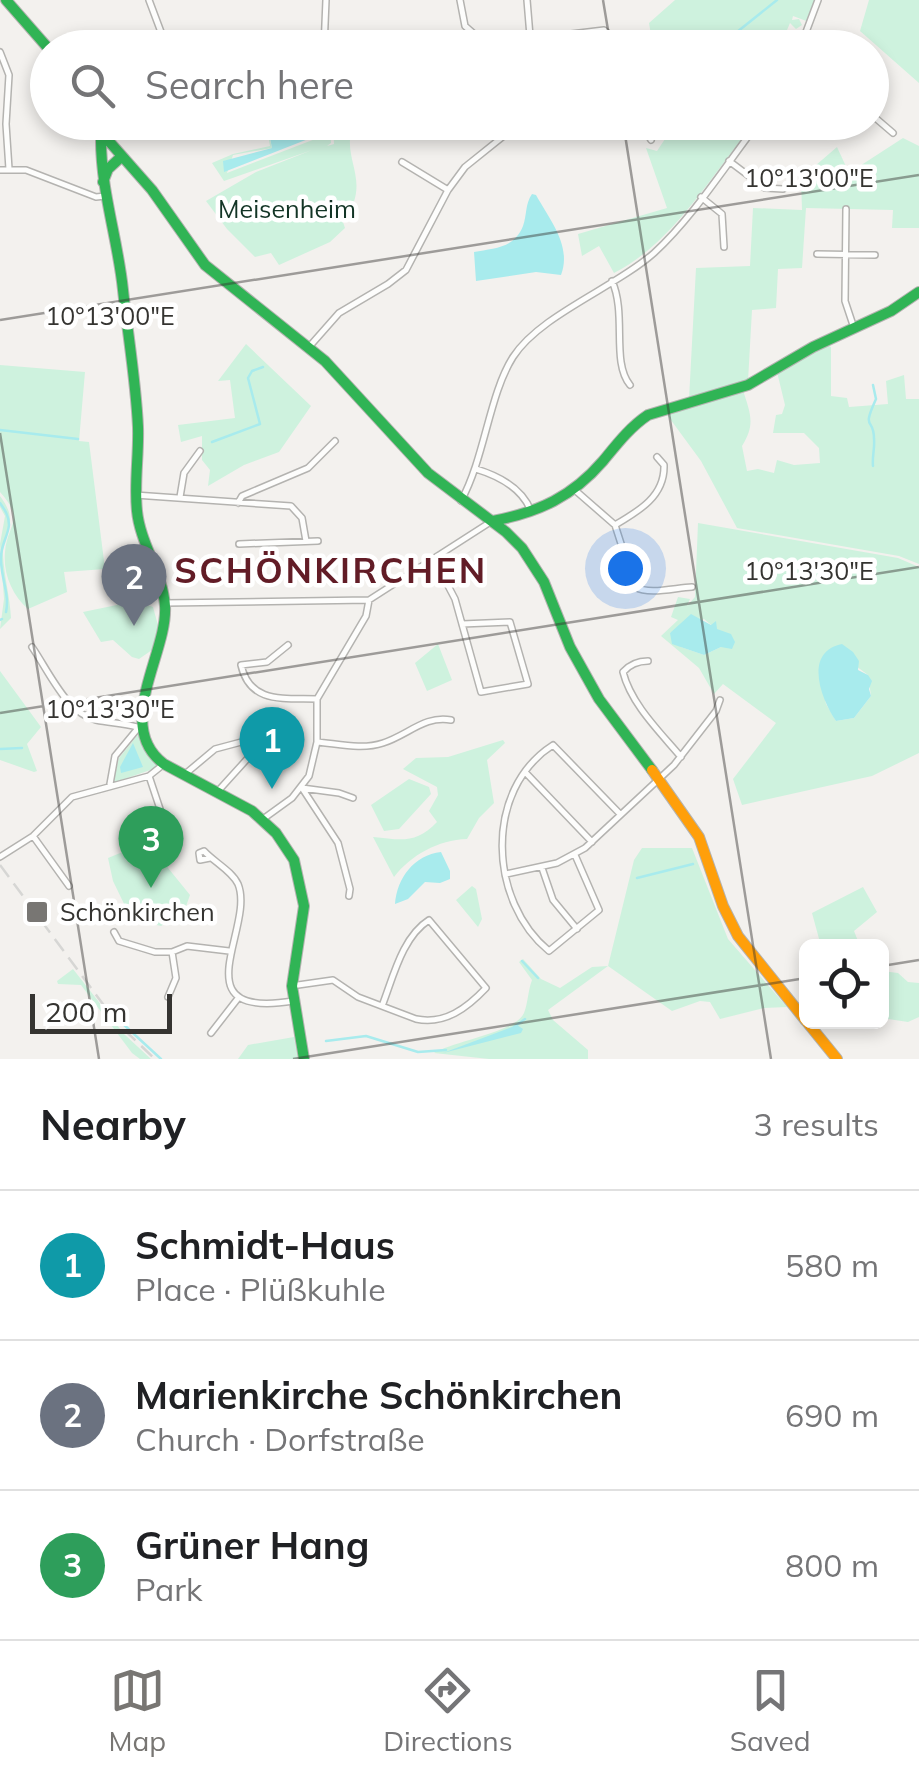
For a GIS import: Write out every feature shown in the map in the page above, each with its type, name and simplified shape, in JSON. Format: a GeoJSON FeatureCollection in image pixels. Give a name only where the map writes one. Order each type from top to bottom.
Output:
{"type":"FeatureCollection","features":[{"type":"Feature","properties":{"kind":"street"},"geometry":{"type":"LineString","coordinates":[[6,0],[32,30]]}},
{"type":"Feature","properties":{"kind":"street"},"geometry":{"type":"LineString","coordinates":[[149,0],[160,30]]}},
{"type":"Feature","properties":{"kind":"street"},"geometry":{"type":"LineString","coordinates":[[325,30],[326,0]]}},
{"type":"Feature","properties":{"kind":"street"},"geometry":{"type":"LineString","coordinates":[[460,0],[465,26],[470,30]]}},
{"type":"Feature","properties":{"kind":"street"},"geometry":{"type":"LineString","coordinates":[[526,0],[529,30]]}},
{"type":"Feature","properties":{"kind":"street"},"geometry":{"type":"LineString","coordinates":[[808,30],[818,0]]}},
{"type":"Feature","properties":{"kind":"street"},"geometry":{"type":"LineString","coordinates":[[0,52],[9,75],[3,123],[9,169]]}},
{"type":"Feature","properties":{"kind":"street"},"geometry":{"type":"LineString","coordinates":[[889,129],[893,133]]}},
{"type":"Feature","properties":{"kind":"street"},"geometry":{"type":"LineString","coordinates":[[100,140],[105,196],[120,262],[136,416],[135,496],[142,531],[166,603],[164,626],[144,682],[140,726],[164,764],[219,790],[263,819],[285,844],[301,877],[304,894],[291,986],[304,1059]]}},
{"type":"Feature","properties":{"kind":"street"},"geometry":{"type":"LineString","coordinates":[[105,140],[158,196],[191,250],[205,265],[309,347],[428,473],[522,548],[538,570],[581,669],[699,837],[738,936],[799,1011]]}},
{"type":"Feature","properties":{"kind":"street"},"geometry":{"type":"LineString","coordinates":[[309,347],[339,313],[406,270],[448,190],[465,167],[496,140]]}},
{"type":"Feature","properties":{"kind":"street"},"geometry":{"type":"LineString","coordinates":[[461,501],[476,469],[512,358],[527,341],[652,254],[746,140]]}},
{"type":"Feature","properties":{"kind":"street"},"geometry":{"type":"LineString","coordinates":[[102,177],[118,156]]}},
{"type":"Feature","properties":{"kind":"street"},"geometry":{"type":"LineString","coordinates":[[729,161],[765,188],[783,189]]}},
{"type":"Feature","properties":{"kind":"street"},"geometry":{"type":"LineString","coordinates":[[402,162],[448,190]]}},
{"type":"Feature","properties":{"kind":"street"},"geometry":{"type":"LineString","coordinates":[[0,170],[26,170],[96,197],[105,196]]}},
{"type":"Feature","properties":{"kind":"street"},"geometry":{"type":"LineString","coordinates":[[701,197],[722,214],[724,248]]}},
{"type":"Feature","properties":{"kind":"street"},"geometry":{"type":"LineString","coordinates":[[846,209],[844,301],[854,328]]}},
{"type":"Feature","properties":{"kind":"street"},"geometry":{"type":"LineString","coordinates":[[818,254],[875,256]]}},
{"type":"Feature","properties":{"kind":"street"},"geometry":{"type":"LineString","coordinates":[[612,281],[621,312],[621,364],[630,385]]}},
{"type":"Feature","properties":{"kind":"street"},"geometry":{"type":"LineString","coordinates":[[166,603],[370,600],[492,521],[555,505],[576,490],[635,424],[648,415],[735,390],[813,346],[891,312],[919,292]]}},
{"type":"Feature","properties":{"kind":"street"},"geometry":{"type":"LineString","coordinates":[[238,503],[242,496],[308,468],[335,440]]}},
{"type":"Feature","properties":{"kind":"street"},"geometry":{"type":"LineString","coordinates":[[180,497],[184,473],[200,451]]}},
{"type":"Feature","properties":{"kind":"street"},"geometry":{"type":"LineString","coordinates":[[615,526],[654,496],[664,474],[658,457]]}},
{"type":"Feature","properties":{"kind":"street"},"geometry":{"type":"LineString","coordinates":[[476,469],[511,486],[527,502],[531,514]]}},
{"type":"Feature","properties":{"kind":"street"},"geometry":{"type":"LineString","coordinates":[[576,490],[615,526],[635,587],[648,593],[692,586]]}},
{"type":"Feature","properties":{"kind":"street"},"geometry":{"type":"LineString","coordinates":[[135,496],[290,506],[302,518],[306,541]]}},
{"type":"Feature","properties":{"kind":"street"},"geometry":{"type":"LineString","coordinates":[[239,544],[318,541]]}},
{"type":"Feature","properties":{"kind":"street"},"geometry":{"type":"LineString","coordinates":[[434,559],[455,600],[480,692],[528,684],[510,622],[462,624]]}},
{"type":"Feature","properties":{"kind":"street"},"geometry":{"type":"LineString","coordinates":[[263,819],[302,788],[315,760],[316,699],[366,616],[370,600]]}},
{"type":"Feature","properties":{"kind":"street"},"geometry":{"type":"LineString","coordinates":[[288,644],[267,662],[241,665],[245,682],[280,698],[316,699]]}},
{"type":"Feature","properties":{"kind":"street"},"geometry":{"type":"LineString","coordinates":[[32,647],[63,696],[80,712],[92,720],[140,726]]}},
{"type":"Feature","properties":{"kind":"street"},"geometry":{"type":"LineString","coordinates":[[648,661],[638,661],[627,668],[625,679],[644,713],[681,757]]}},
{"type":"Feature","properties":{"kind":"street"},"geometry":{"type":"LineString","coordinates":[[506,874],[575,856],[681,757],[720,700]]}},
{"type":"Feature","properties":{"kind":"street"},"geometry":{"type":"LineString","coordinates":[[317,742],[370,746],[398,737],[430,719],[452,720]]}},
{"type":"Feature","properties":{"kind":"street"},"geometry":{"type":"LineString","coordinates":[[110,785],[115,756],[140,726]]}},
{"type":"Feature","properties":{"kind":"street"},"geometry":{"type":"LineString","coordinates":[[184,775],[215,749],[245,741]]}},
{"type":"Feature","properties":{"kind":"street"},"geometry":{"type":"LineString","coordinates":[[575,856],[599,910],[554,950],[545,948],[515,910],[502,846],[504,819],[512,795],[525,772],[549,747],[556,747],[620,814]]}},
{"type":"Feature","properties":{"kind":"street"},"geometry":{"type":"LineString","coordinates":[[219,790],[248,758]]}},
{"type":"Feature","properties":{"kind":"street"},"geometry":{"type":"LineString","coordinates":[[2,856],[33,836],[72,797],[149,776],[164,764]]}},
{"type":"Feature","properties":{"kind":"street"},"geometry":{"type":"LineString","coordinates":[[525,772],[592,842]]}},
{"type":"Feature","properties":{"kind":"street"},"geometry":{"type":"LineString","coordinates":[[149,776],[165,824],[171,829]]}},
{"type":"Feature","properties":{"kind":"street"},"geometry":{"type":"LineString","coordinates":[[302,788],[339,792],[353,798]]}},
{"type":"Feature","properties":{"kind":"street"},"geometry":{"type":"LineString","coordinates":[[302,788],[338,843],[349,896]]}},
{"type":"Feature","properties":{"kind":"street"},"geometry":{"type":"LineString","coordinates":[[33,836],[69,886]]}},
{"type":"Feature","properties":{"kind":"street"},"geometry":{"type":"LineString","coordinates":[[210,858],[235,879],[241,896],[230,951],[229,980],[238,997],[254,1002],[293,1001]]}},
{"type":"Feature","properties":{"kind":"street"},"geometry":{"type":"LineString","coordinates":[[542,867],[553,900],[578,929]]}},
{"type":"Feature","properties":{"kind":"street"},"geometry":{"type":"LineString","coordinates":[[291,986],[333,980],[358,997],[416,1020],[437,1020],[460,1011],[486,988],[428,920],[404,951],[382,1006]]}},
{"type":"Feature","properties":{"kind":"street"},"geometry":{"type":"LineString","coordinates":[[114,932],[119,942],[143,950],[172,952],[187,946],[230,951]]}},
{"type":"Feature","properties":{"kind":"street"},"geometry":{"type":"LineString","coordinates":[[168,996],[176,978],[172,952]]}},
{"type":"Feature","properties":{"kind":"street"},"geometry":{"type":"LineString","coordinates":[[211,1034],[238,997]]}},
{"type":"Feature","properties":{"kind":"street"},"geometry":{"type":"LineString","coordinates":[[813,1029],[836,1059]]}},
{"type":"Feature","properties":{"kind":"green space"},"geometry":{"type":"Polygon","coordinates":[[[675,0],[815,0],[809,22],[793,16],[792,20],[799,19],[802,25],[796,29],[790,23],[787,30],[650,30],[649,23],[675,0]]]}},
{"type":"Feature","properties":{"kind":"green space"},"geometry":{"type":"Polygon","coordinates":[[[869,0],[919,0],[919,83],[889,57],[889,30],[860,30],[869,0]]]}},
{"type":"Feature","properties":{"kind":"green space"},"geometry":{"type":"Polygon","coordinates":[[[903,138],[919,146],[919,228],[892,228],[893,210],[806,208],[802,268],[778,269],[776,308],[752,310],[748,381],[689,399],[696,268],[750,266],[753,208],[802,210],[801,178],[837,147],[849,173],[903,138]]]}},
{"type":"Feature","properties":{"kind":"green space","name":"Meisenheim"},"geometry":{"type":"Polygon","coordinates":[[[269,140],[272,148],[233,155],[227,173],[313,140],[331,140],[327,146],[334,144],[334,140],[350,140],[356,182],[352,207],[343,222],[345,228],[330,242],[279,265],[271,253],[255,257],[206,201],[256,172],[312,150],[224,181],[212,163],[233,154],[270,146],[269,140]]]}},
{"type":"Feature","properties":{"kind":"green space"},"geometry":{"type":"Polygon","coordinates":[[[664,140],[742,140],[674,225],[614,273],[599,246],[582,256],[578,234],[667,208],[646,148],[657,151],[664,140]]]}},
{"type":"Feature","properties":{"kind":"green space"},"geometry":{"type":"Polygon","coordinates":[[[246,344],[311,406],[279,452],[244,465],[208,486],[210,470],[202,460],[202,436],[181,442],[178,425],[235,418],[230,380],[218,381],[246,344]]]}},
{"type":"Feature","properties":{"kind":"green space"},"geometry":{"type":"Polygon","coordinates":[[[826,344],[831,347],[831,396],[847,398],[849,407],[888,404],[886,381],[904,375],[906,399],[919,399],[919,564],[899,556],[737,528],[701,461],[665,412],[743,390],[750,418],[742,446],[747,471],[774,473],[777,460],[794,465],[820,463],[819,448],[804,433],[773,433],[776,415],[782,414],[785,405],[777,372],[826,344]]]}},
{"type":"Feature","properties":{"kind":"green space"},"geometry":{"type":"Polygon","coordinates":[[[0,365],[85,372],[79,441],[89,442],[105,569],[64,572],[67,592],[28,609],[13,591],[5,568],[6,543],[14,516],[0,492],[0,365]]]}},
{"type":"Feature","properties":{"kind":"green space"},"geometry":{"type":"Polygon","coordinates":[[[0,496],[10,520],[3,555],[11,618],[0,629],[4,599],[0,544],[5,516],[0,496]]]}},
{"type":"Feature","properties":{"kind":"green space"},"geometry":{"type":"Polygon","coordinates":[[[698,523],[898,558],[919,567],[919,753],[872,776],[742,805],[733,779],[776,723],[723,684],[714,694],[699,668],[661,636],[678,620],[671,617],[678,597],[690,599],[687,606],[695,597],[698,523]],[[704,619],[670,633],[681,647],[704,655],[721,647],[716,629],[704,619]],[[856,666],[823,689],[836,721],[854,718],[871,696],[868,675],[856,666]]]}},
{"type":"Feature","properties":{"kind":"green space"},"geometry":{"type":"Polygon","coordinates":[[[136,601],[153,607],[159,629],[152,650],[139,659],[113,640],[101,642],[83,612],[136,601]]]}},
{"type":"Feature","properties":{"kind":"green space"},"geometry":{"type":"Polygon","coordinates":[[[438,644],[452,680],[427,691],[415,663],[438,644]]]}},
{"type":"Feature","properties":{"kind":"green space"},"geometry":{"type":"Polygon","coordinates":[[[0,671],[41,727],[27,744],[37,771],[0,760],[0,671]]]}},
{"type":"Feature","properties":{"kind":"green space"},"geometry":{"type":"Polygon","coordinates":[[[140,732],[156,768],[113,783],[119,758],[140,732]]]}},
{"type":"Feature","properties":{"kind":"green space"},"geometry":{"type":"Polygon","coordinates":[[[503,740],[505,743],[487,760],[494,803],[467,839],[426,850],[394,877],[373,837],[415,837],[437,822],[429,811],[438,795],[437,787],[403,769],[416,758],[448,757],[503,740]]]}},
{"type":"Feature","properties":{"kind":"green space"},"geometry":{"type":"Polygon","coordinates":[[[409,779],[429,787],[431,794],[399,829],[384,831],[371,805],[409,779]]]}},
{"type":"Feature","properties":{"kind":"green space"},"geometry":{"type":"Polygon","coordinates":[[[147,842],[190,895],[184,912],[161,926],[148,923],[136,911],[128,912],[113,881],[108,858],[147,842]]]}},
{"type":"Feature","properties":{"kind":"green space"},"geometry":{"type":"Polygon","coordinates":[[[642,848],[692,848],[728,939],[787,1007],[764,1008],[720,1019],[710,1002],[700,1001],[672,1011],[608,966],[634,860],[642,848]]]}},
{"type":"Feature","properties":{"kind":"green space"},"geometry":{"type":"Polygon","coordinates":[[[472,886],[482,919],[478,927],[456,900],[472,886]]]}},
{"type":"Feature","properties":{"kind":"green space"},"geometry":{"type":"Polygon","coordinates":[[[863,887],[877,912],[854,931],[857,939],[819,939],[812,913],[863,887]]]}},
{"type":"Feature","properties":{"kind":"green space"},"geometry":{"type":"Polygon","coordinates":[[[523,959],[541,979],[560,988],[592,967],[608,966],[548,1010],[553,1020],[588,1050],[588,1059],[489,1059],[434,1053],[519,1020],[532,980],[519,962],[523,959]]]}},
{"type":"Feature","properties":{"kind":"green space"},"geometry":{"type":"Polygon","coordinates":[[[73,969],[124,1034],[151,1059],[140,1059],[132,1053],[81,985],[58,984],[73,969]]]}},
{"type":"Feature","properties":{"kind":"green space"},"geometry":{"type":"Polygon","coordinates":[[[889,972],[919,983],[919,1017],[908,1022],[889,1019],[889,972]]]}},
{"type":"Feature","properties":{"kind":"green space"},"geometry":{"type":"Polygon","coordinates":[[[294,1037],[298,1059],[238,1059],[248,1045],[294,1037]]]}},
{"type":"Feature","properties":{"kind":"water"},"geometry":{"type":"Polygon","coordinates":[[[270,140],[306,140],[224,172],[223,161],[272,148],[270,140]]]}},
{"type":"Feature","properties":{"kind":"water"},"geometry":{"type":"Polygon","coordinates":[[[532,194],[562,244],[561,275],[536,272],[476,281],[474,252],[502,246],[519,234],[532,194]]]}},
{"type":"Feature","properties":{"kind":"water"},"geometry":{"type":"Polygon","coordinates":[[[691,614],[711,625],[716,621],[717,629],[731,634],[735,642],[732,649],[721,647],[704,655],[672,644],[670,633],[691,614]]]}},
{"type":"Feature","properties":{"kind":"water"},"geometry":{"type":"Polygon","coordinates":[[[842,644],[859,661],[858,670],[872,681],[871,696],[854,718],[836,721],[821,689],[819,666],[822,656],[842,644]]]}},
{"type":"Feature","properties":{"kind":"water"},"geometry":{"type":"Polygon","coordinates":[[[133,743],[143,767],[121,773],[120,767],[133,743]]]}},
{"type":"Feature","properties":{"kind":"water"},"geometry":{"type":"Polygon","coordinates":[[[441,852],[450,879],[425,882],[408,899],[395,904],[399,885],[409,869],[423,858],[441,852]]]}},
{"type":"Feature","properties":{"kind":"water"},"geometry":{"type":"Polygon","coordinates":[[[517,1025],[523,1029],[521,1033],[443,1053],[517,1025]]]}},
{"type":"Feature","properties":{"kind":"waterway"},"geometry":{"type":"LineString","coordinates":[[740,30],[777,0]]}},
{"type":"Feature","properties":{"kind":"waterway"},"geometry":{"type":"LineString","coordinates":[[212,442],[260,424],[248,378],[252,371],[263,367]]}},
{"type":"Feature","properties":{"kind":"waterway"},"geometry":{"type":"LineString","coordinates":[[873,385],[876,399],[869,420],[874,442],[873,466]]}},
{"type":"Feature","properties":{"kind":"waterway"},"geometry":{"type":"LineString","coordinates":[[0,430],[78,439]]}},
{"type":"Feature","properties":{"kind":"waterway"},"geometry":{"type":"LineString","coordinates":[[0,503],[9,525],[1,557],[6,612]]}},
{"type":"Feature","properties":{"kind":"waterway"},"geometry":{"type":"LineString","coordinates":[[0,749],[22,748]]}},
{"type":"Feature","properties":{"kind":"waterway"},"geometry":{"type":"LineString","coordinates":[[637,878],[693,864]]}},
{"type":"Feature","properties":{"kind":"waterway"},"geometry":{"type":"LineString","coordinates":[[522,961],[538,978]]}},
{"type":"Feature","properties":{"kind":"waterway"},"geometry":{"type":"LineString","coordinates":[[514,1027],[525,1019]]}},
{"type":"Feature","properties":{"kind":"waterway"},"geometry":{"type":"LineString","coordinates":[[122,1023],[161,1059]]}},
{"type":"Feature","properties":{"kind":"waterway"},"geometry":{"type":"LineString","coordinates":[[326,1041],[366,1036],[418,1052],[446,1050]]}},
{"type":"Feature","properties":{"kind":"railway"},"geometry":{"type":"LineString","coordinates":[[0,865],[117,1023],[155,1059]]}},
{"type":"Feature","properties":{"kind":"traffic: fast"},"geometry":{"type":"LineString","coordinates":[[6,0],[32,30]]}},
{"type":"Feature","properties":{"kind":"traffic: fast"},"geometry":{"type":"LineString","coordinates":[[101,140],[136,393],[137,511],[165,606],[143,710],[143,730],[150,748],[164,764],[252,811],[276,833],[294,860],[304,906],[292,986],[304,1059]]}},
{"type":"Feature","properties":{"kind":"traffic: fast"},"geometry":{"type":"LineString","coordinates":[[108,140],[152,190],[205,265],[325,361],[428,473],[522,548],[544,582],[570,647],[599,699],[652,770]]}},
{"type":"Feature","properties":{"kind":"traffic: fast"},"geometry":{"type":"LineString","coordinates":[[103,182],[108,169],[120,158]]}},
{"type":"Feature","properties":{"kind":"traffic: fast"},"geometry":{"type":"LineString","coordinates":[[493,521],[540,508],[567,493],[648,415],[748,385],[813,347],[891,311],[919,292]]}},
{"type":"Feature","properties":{"kind":"traffic: slow"},"geometry":{"type":"LineString","coordinates":[[652,770],[699,837],[738,936],[799,1012]]}},
{"type":"Feature","properties":{"kind":"traffic: slow"},"geometry":{"type":"LineString","coordinates":[[813,1029],[837,1059]]}},
{"type":"Feature","properties":{"kind":"place","name":"Marienkirche Schönkirchen"},"geometry":{"type":"Point","coordinates":[134,626]}},
{"type":"Feature","properties":{"kind":"place","name":"Schmidt-Haus"},"geometry":{"type":"Point","coordinates":[272,789]}},
{"type":"Feature","properties":{"kind":"place","name":"Grüner Hang"},"geometry":{"type":"Point","coordinates":[151,888]}},
{"type":"Feature","properties":{"kind":"place","name":"Schönkirchen"},"geometry":{"type":"Point","coordinates":[37,912]}},
{"type":"Feature","properties":{"kind":"district","name":"SCHÖNKIRCHEN"},"geometry":{"type":"Point","coordinates":[331,571]}}]}
